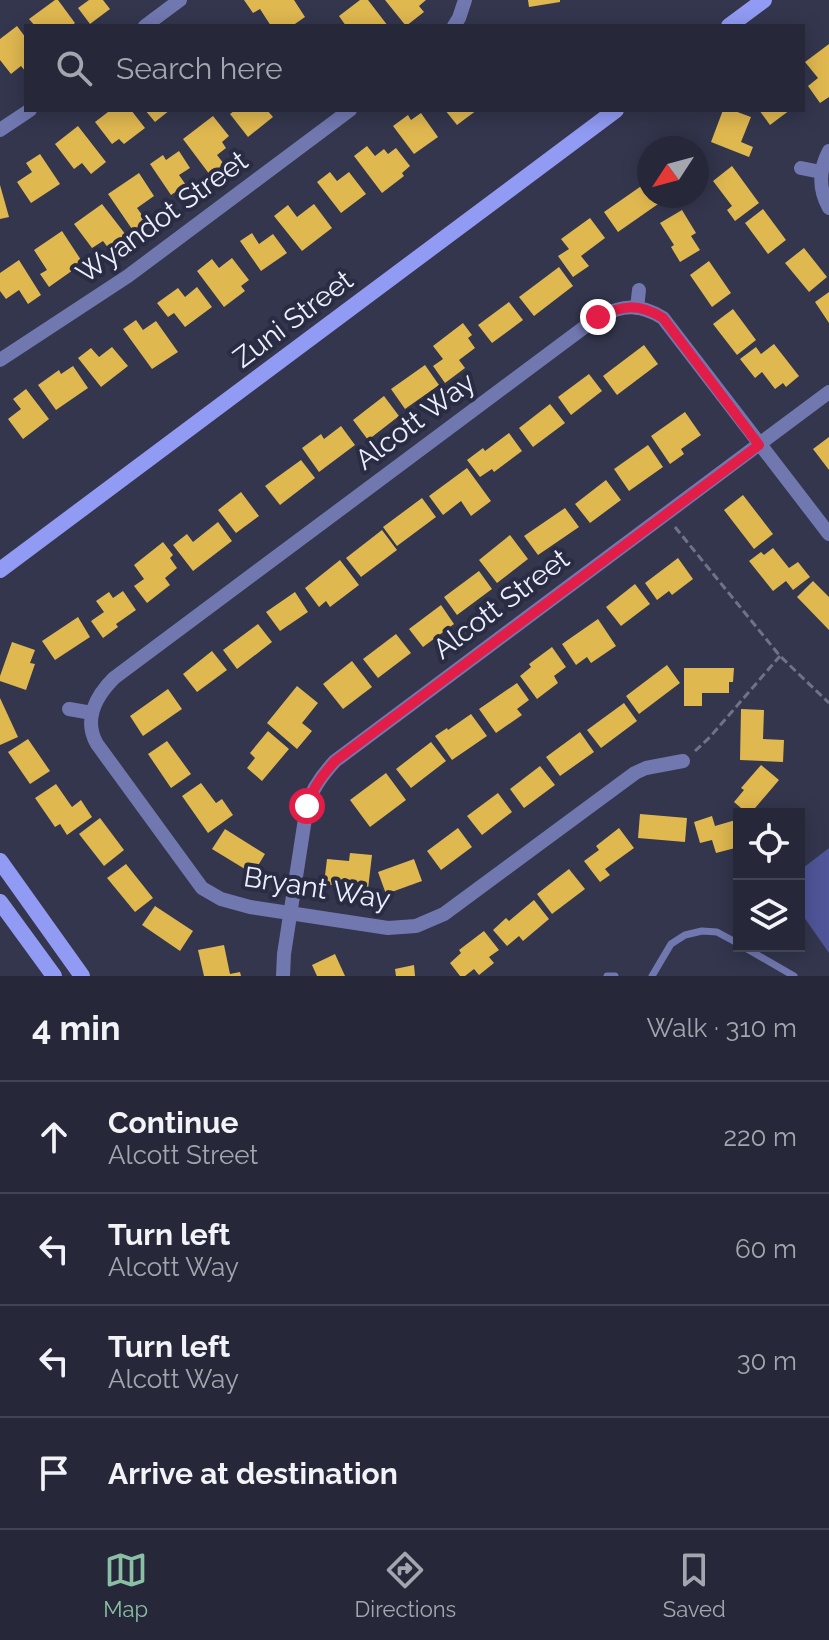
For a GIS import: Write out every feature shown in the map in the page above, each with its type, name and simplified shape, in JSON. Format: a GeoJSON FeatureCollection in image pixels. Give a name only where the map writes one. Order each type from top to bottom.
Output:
{"type":"FeatureCollection","features":[{"type":"Feature","properties":{"kind":"main road"},"geometry":{"type":"LineString","coordinates":[[732,24],[764,0]]}},
{"type":"Feature","properties":{"kind":"main road","name":"Zuni Street"},"geometry":{"type":"LineString","coordinates":[[0,570],[613,112]]}},
{"type":"Feature","properties":{"kind":"main road"},"geometry":{"type":"LineString","coordinates":[[0,861],[82,976]]}},
{"type":"Feature","properties":{"kind":"main road"},"geometry":{"type":"LineString","coordinates":[[0,902],[54,976]]}},
{"type":"Feature","properties":{"kind":"street"},"geometry":{"type":"LineString","coordinates":[[148,24],[180,0]]}},
{"type":"Feature","properties":{"kind":"street"},"geometry":{"type":"LineString","coordinates":[[455,24],[465,0]]}},
{"type":"Feature","properties":{"kind":"street"},"geometry":{"type":"LineString","coordinates":[[0,130],[27,112]]}},
{"type":"Feature","properties":{"kind":"street","name":"Wyandot Street"},"geometry":{"type":"LineString","coordinates":[[0,360],[119,283],[347,112]]}},
{"type":"Feature","properties":{"kind":"street"},"geometry":{"type":"LineString","coordinates":[[829,151],[821,172],[821,189],[829,208]]}},
{"type":"Feature","properties":{"kind":"street"},"geometry":{"type":"LineString","coordinates":[[801,168],[821,172]]}},
{"type":"Feature","properties":{"kind":"street"},"geometry":{"type":"LineString","coordinates":[[639,290],[637,308],[663,318],[829,534]]}},
{"type":"Feature","properties":{"kind":"street","name":"Alcott Way"},"geometry":{"type":"LineString","coordinates":[[92,713],[102,689],[114,678],[560,345],[598,317],[618,307],[637,308]]}},
{"type":"Feature","properties":{"kind":"street","name":"Alcott Street"},"geometry":{"type":"LineString","coordinates":[[283,976],[307,806],[322,775],[335,761],[829,392]]}},
{"type":"Feature","properties":{"kind":"street"},"geometry":{"type":"LineString","coordinates":[[69,709],[92,713]]}},
{"type":"Feature","properties":{"kind":"street","name":"Bryant Way"},"geometry":{"type":"LineString","coordinates":[[92,713],[92,736],[97,744],[202,888],[221,899],[250,907],[388,928],[416,926],[444,914],[635,773],[683,761]]}},
{"type":"Feature","properties":{"kind":"lane"},"geometry":{"type":"LineString","coordinates":[[652,976],[671,944],[685,935],[717,932],[733,941]]}},
{"type":"Feature","properties":{"kind":"lane"},"geometry":{"type":"LineString","coordinates":[[752,952],[794,976]]}},
{"type":"Feature","properties":{"kind":"lane"},"geometry":{"type":"LineString","coordinates":[[607,976],[615,976]]}},
{"type":"Feature","properties":{"kind":"path"},"geometry":{"type":"LineString","coordinates":[[665,515],[780,656],[829,703]]}},
{"type":"Feature","properties":{"kind":"path"},"geometry":{"type":"LineString","coordinates":[[683,761],[710,737],[780,656]]}},
{"type":"Feature","properties":{"kind":"shaded area"},"geometry":{"type":"Polygon","coordinates":[[[829,848],[829,953],[805,919],[805,866],[829,848]]]}},
{"type":"Feature","properties":{"kind":"building"},"geometry":{"type":"Polygon","coordinates":[[[58,0],[75,23],[33,24],[29,19],[58,0]]]}},
{"type":"Feature","properties":{"kind":"building"},"geometry":{"type":"Polygon","coordinates":[[[89,0],[103,0],[110,9],[90,24],[78,8],[89,0]]]}},
{"type":"Feature","properties":{"kind":"building"},"geometry":{"type":"Polygon","coordinates":[[[244,0],[294,0],[305,17],[295,24],[270,24],[260,9],[253,13],[244,0]]]}},
{"type":"Feature","properties":{"kind":"building"},"geometry":{"type":"Polygon","coordinates":[[[360,0],[368,0],[386,24],[345,24],[339,16],[360,0]]]}},
{"type":"Feature","properties":{"kind":"building"},"geometry":{"type":"Polygon","coordinates":[[[385,0],[426,0],[419,6],[424,12],[404,24],[385,0]]]}},
{"type":"Feature","properties":{"kind":"building"},"geometry":{"type":"Polygon","coordinates":[[[528,0],[560,0],[560,2],[529,7],[528,0]]]}},
{"type":"Feature","properties":{"kind":"building"},"geometry":{"type":"Polygon","coordinates":[[[17,26],[24,35],[24,70],[21,66],[11,74],[0,60],[0,39],[17,26]]]}},
{"type":"Feature","properties":{"kind":"building"},"geometry":{"type":"Polygon","coordinates":[[[829,44],[829,97],[820,103],[808,86],[818,78],[805,62],[829,44]]]}},
{"type":"Feature","properties":{"kind":"building"},"geometry":{"type":"Polygon","coordinates":[[[108,112],[133,112],[145,128],[124,144],[119,139],[112,144],[95,122],[108,112]]]}},
{"type":"Feature","properties":{"kind":"building"},"geometry":{"type":"Polygon","coordinates":[[[147,112],[168,112],[155,122],[147,112]]]}},
{"type":"Feature","properties":{"kind":"building"},"geometry":{"type":"Polygon","coordinates":[[[269,112],[273,117],[248,137],[230,114],[269,112]]]}},
{"type":"Feature","properties":{"kind":"building"},"geometry":{"type":"Polygon","coordinates":[[[447,112],[474,112],[457,125],[447,112]]]}},
{"type":"Feature","properties":{"kind":"building"},"geometry":{"type":"Polygon","coordinates":[[[722,112],[737,112],[751,117],[741,142],[753,147],[749,157],[711,142],[722,112]]]}},
{"type":"Feature","properties":{"kind":"building"},"geometry":{"type":"Polygon","coordinates":[[[760,112],[787,112],[770,125],[760,112]]]}},
{"type":"Feature","properties":{"kind":"building"},"geometry":{"type":"Polygon","coordinates":[[[421,113],[438,137],[414,154],[393,126],[408,115],[411,120],[421,113]]]}},
{"type":"Feature","properties":{"kind":"building"},"geometry":{"type":"Polygon","coordinates":[[[213,116],[229,136],[222,142],[226,148],[217,155],[224,164],[210,175],[183,139],[213,116]]]}},
{"type":"Feature","properties":{"kind":"building"},"geometry":{"type":"Polygon","coordinates":[[[78,126],[106,162],[91,174],[82,163],[74,169],[55,144],[78,126]]]}},
{"type":"Feature","properties":{"kind":"building"},"geometry":{"type":"Polygon","coordinates":[[[367,146],[375,156],[384,149],[388,154],[396,148],[410,166],[402,173],[404,176],[382,193],[354,156],[367,146]]]}},
{"type":"Feature","properties":{"kind":"building"},"geometry":{"type":"Polygon","coordinates":[[[179,151],[190,168],[179,175],[186,185],[171,195],[150,164],[163,155],[166,160],[179,151]]]}},
{"type":"Feature","properties":{"kind":"building"},"geometry":{"type":"Polygon","coordinates":[[[40,154],[60,184],[31,203],[17,182],[32,172],[26,163],[40,154]]]}},
{"type":"Feature","properties":{"kind":"building"},"geometry":{"type":"Polygon","coordinates":[[[732,166],[759,203],[735,221],[727,210],[732,206],[713,181],[732,166]]]}},
{"type":"Feature","properties":{"kind":"building"},"geometry":{"type":"Polygon","coordinates":[[[330,172],[337,181],[349,172],[366,194],[341,213],[317,182],[330,172]]]}},
{"type":"Feature","properties":{"kind":"building"},"geometry":{"type":"Polygon","coordinates":[[[139,173],[154,196],[137,208],[147,222],[134,232],[108,194],[139,173]]]}},
{"type":"Feature","properties":{"kind":"building"},"geometry":{"type":"Polygon","coordinates":[[[0,185],[9,217],[0,219],[0,185]]]}},
{"type":"Feature","properties":{"kind":"building"},"geometry":{"type":"Polygon","coordinates":[[[637,189],[637,208],[652,208],[618,232],[604,212],[637,189]]]}},
{"type":"Feature","properties":{"kind":"building"},"geometry":{"type":"Polygon","coordinates":[[[102,204],[126,235],[109,249],[103,241],[92,248],[74,224],[102,204]]]}},
{"type":"Feature","properties":{"kind":"building"},"geometry":{"type":"Polygon","coordinates":[[[314,204],[332,228],[302,251],[274,216],[288,205],[297,217],[314,204]]]}},
{"type":"Feature","properties":{"kind":"building"},"geometry":{"type":"Polygon","coordinates":[[[763,209],[786,240],[768,254],[745,223],[763,209]]]}},
{"type":"Feature","properties":{"kind":"building"},"geometry":{"type":"Polygon","coordinates":[[[682,210],[696,233],[691,236],[700,250],[680,262],[671,247],[674,245],[660,223],[682,210]]]}},
{"type":"Feature","properties":{"kind":"building"},"geometry":{"type":"Polygon","coordinates":[[[590,218],[605,238],[581,256],[589,266],[573,277],[558,256],[569,249],[561,239],[590,218]]]}},
{"type":"Feature","properties":{"kind":"building"},"geometry":{"type":"Polygon","coordinates":[[[62,231],[83,263],[49,287],[40,274],[47,270],[34,250],[62,231]]]}},
{"type":"Feature","properties":{"kind":"building"},"geometry":{"type":"Polygon","coordinates":[[[252,233],[259,244],[273,234],[287,253],[261,271],[240,241],[252,233]]]}},
{"type":"Feature","properties":{"kind":"building"},"geometry":{"type":"Polygon","coordinates":[[[804,248],[827,277],[809,292],[785,263],[804,248]]]}},
{"type":"Feature","properties":{"kind":"building"},"geometry":{"type":"Polygon","coordinates":[[[232,258],[249,280],[241,286],[245,291],[224,307],[197,271],[212,259],[219,268],[232,258]]]}},
{"type":"Feature","properties":{"kind":"building"},"geometry":{"type":"Polygon","coordinates":[[[19,260],[41,295],[28,304],[19,290],[6,299],[0,291],[0,273],[19,260]]]}},
{"type":"Feature","properties":{"kind":"building"},"geometry":{"type":"Polygon","coordinates":[[[709,261],[731,293],[712,307],[690,275],[709,261]]]}},
{"type":"Feature","properties":{"kind":"building"},"geometry":{"type":"Polygon","coordinates":[[[559,267],[573,286],[534,316],[519,297],[559,267]]]}},
{"type":"Feature","properties":{"kind":"building"},"geometry":{"type":"Polygon","coordinates":[[[197,287],[212,307],[185,327],[174,313],[168,317],[157,303],[178,288],[185,297],[197,287]]]}},
{"type":"Feature","properties":{"kind":"building"},"geometry":{"type":"Polygon","coordinates":[[[829,292],[829,323],[815,302],[829,292]]]}},
{"type":"Feature","properties":{"kind":"building"},"geometry":{"type":"Polygon","coordinates":[[[509,302],[523,320],[492,343],[478,325],[509,302]]]}},
{"type":"Feature","properties":{"kind":"building"},"geometry":{"type":"Polygon","coordinates":[[[733,309],[756,340],[737,355],[713,324],[733,309]]]}},
{"type":"Feature","properties":{"kind":"building"},"geometry":{"type":"Polygon","coordinates":[[[136,320],[143,330],[156,321],[178,352],[152,369],[123,329],[136,320]]]}},
{"type":"Feature","properties":{"kind":"building"},"geometry":{"type":"Polygon","coordinates":[[[463,323],[472,335],[468,338],[475,348],[459,360],[465,368],[445,383],[433,366],[443,359],[433,346],[463,323]]]}},
{"type":"Feature","properties":{"kind":"building"},"geometry":{"type":"Polygon","coordinates":[[[774,344],[799,376],[786,387],[783,383],[775,389],[762,372],[755,378],[740,359],[756,347],[761,354],[774,344]]]}},
{"type":"Feature","properties":{"kind":"building"},"geometry":{"type":"Polygon","coordinates":[[[644,345],[658,364],[617,395],[603,376],[644,345]]]}},
{"type":"Feature","properties":{"kind":"building"},"geometry":{"type":"Polygon","coordinates":[[[112,347],[128,366],[101,387],[78,358],[91,348],[99,357],[112,347]]]}},
{"type":"Feature","properties":{"kind":"building"},"geometry":{"type":"Polygon","coordinates":[[[425,365],[439,385],[405,409],[391,389],[425,365]]]}},
{"type":"Feature","properties":{"kind":"building"},"geometry":{"type":"Polygon","coordinates":[[[73,366],[88,388],[56,410],[38,385],[59,370],[61,374],[73,366]]]}},
{"type":"Feature","properties":{"kind":"building"},"geometry":{"type":"Polygon","coordinates":[[[589,374],[602,391],[571,415],[558,397],[589,374]]]}},
{"type":"Feature","properties":{"kind":"building"},"geometry":{"type":"Polygon","coordinates":[[[26,389],[49,419],[23,439],[8,419],[21,409],[13,399],[26,389]]]}},
{"type":"Feature","properties":{"kind":"building"},"geometry":{"type":"Polygon","coordinates":[[[384,396],[399,416],[368,440],[353,420],[384,396]]]}},
{"type":"Feature","properties":{"kind":"building"},"geometry":{"type":"Polygon","coordinates":[[[550,404],[565,423],[533,447],[519,428],[550,404]]]}},
{"type":"Feature","properties":{"kind":"building"},"geometry":{"type":"Polygon","coordinates":[[[685,412],[701,435],[681,449],[684,454],[670,464],[651,436],[685,412]]]}},
{"type":"Feature","properties":{"kind":"building"},"geometry":{"type":"Polygon","coordinates":[[[341,426],[355,445],[319,472],[302,448],[321,434],[324,439],[341,426]]]}},
{"type":"Feature","properties":{"kind":"building"},"geometry":{"type":"Polygon","coordinates":[[[509,433],[522,451],[494,472],[492,469],[480,477],[467,460],[509,433]]]}},
{"type":"Feature","properties":{"kind":"building"},"geometry":{"type":"Polygon","coordinates":[[[829,437],[829,470],[813,449],[829,437]]]}},
{"type":"Feature","properties":{"kind":"building"},"geometry":{"type":"Polygon","coordinates":[[[648,445],[663,467],[629,491],[614,469],[648,445]]]}},
{"type":"Feature","properties":{"kind":"building"},"geometry":{"type":"Polygon","coordinates":[[[301,460],[315,478],[280,505],[265,486],[301,460]]]}},
{"type":"Feature","properties":{"kind":"building"},"geometry":{"type":"Polygon","coordinates":[[[467,468],[491,501],[471,516],[461,501],[443,515],[429,496],[467,468]]]}},
{"type":"Feature","properties":{"kind":"building"},"geometry":{"type":"Polygon","coordinates":[[[606,480],[621,500],[590,523],[575,504],[606,480]]]}},
{"type":"Feature","properties":{"kind":"building"},"geometry":{"type":"Polygon","coordinates":[[[241,492],[259,516],[236,533],[218,510],[241,492]]]}},
{"type":"Feature","properties":{"kind":"building"},"geometry":{"type":"Polygon","coordinates":[[[743,495],[773,534],[754,549],[724,510],[743,495]]]}},
{"type":"Feature","properties":{"kind":"building"},"geometry":{"type":"Polygon","coordinates":[[[422,498],[436,517],[397,546],[383,527],[422,498]]]}},
{"type":"Feature","properties":{"kind":"building"},"geometry":{"type":"Polygon","coordinates":[[[565,508],[579,527],[538,555],[524,536],[565,508]]]}},
{"type":"Feature","properties":{"kind":"building"},"geometry":{"type":"Polygon","coordinates":[[[218,522],[232,541],[193,571],[173,545],[187,534],[193,542],[218,522]]]}},
{"type":"Feature","properties":{"kind":"building"},"geometry":{"type":"Polygon","coordinates":[[[382,530],[397,550],[361,577],[346,558],[382,530]]]}},
{"type":"Feature","properties":{"kind":"building"},"geometry":{"type":"Polygon","coordinates":[[[510,535],[528,559],[497,583],[479,560],[510,535]]]}},
{"type":"Feature","properties":{"kind":"building"},"geometry":{"type":"Polygon","coordinates":[[[163,542],[173,555],[170,558],[177,568],[165,578],[170,585],[147,603],[134,586],[144,579],[134,565],[163,542]]]}},
{"type":"Feature","properties":{"kind":"building"},"geometry":{"type":"Polygon","coordinates":[[[773,548],[789,568],[798,562],[810,577],[793,590],[786,581],[773,591],[749,561],[773,548]]]}},
{"type":"Feature","properties":{"kind":"building"},"geometry":{"type":"Polygon","coordinates":[[[678,558],[693,579],[672,595],[669,591],[657,600],[645,583],[678,558]]]}},
{"type":"Feature","properties":{"kind":"building"},"geometry":{"type":"Polygon","coordinates":[[[340,560],[359,585],[330,607],[326,601],[319,607],[305,588],[340,560]]]}},
{"type":"Feature","properties":{"kind":"building"},"geometry":{"type":"Polygon","coordinates":[[[479,571],[492,589],[457,615],[444,597],[479,571]]]}},
{"type":"Feature","properties":{"kind":"building"},"geometry":{"type":"Polygon","coordinates":[[[813,581],[829,597],[829,630],[797,597],[813,581]]]}},
{"type":"Feature","properties":{"kind":"building"},"geometry":{"type":"Polygon","coordinates":[[[635,584],[650,604],[621,626],[606,607],[635,584]]]}},
{"type":"Feature","properties":{"kind":"building"},"geometry":{"type":"Polygon","coordinates":[[[123,591],[136,610],[103,638],[91,621],[104,612],[96,601],[109,592],[113,598],[123,591]]]}},
{"type":"Feature","properties":{"kind":"building"},"geometry":{"type":"Polygon","coordinates":[[[295,592],[308,612],[280,631],[266,612],[295,592]]]}},
{"type":"Feature","properties":{"kind":"building"},"geometry":{"type":"Polygon","coordinates":[[[441,605],[454,624],[423,647],[409,629],[441,605]]]}},
{"type":"Feature","properties":{"kind":"building"},"geometry":{"type":"Polygon","coordinates":[[[78,617],[90,637],[55,660],[42,641],[78,617]]]}},
{"type":"Feature","properties":{"kind":"building"},"geometry":{"type":"Polygon","coordinates":[[[598,619],[616,646],[591,663],[587,657],[576,665],[562,644],[598,619]]]}},
{"type":"Feature","properties":{"kind":"building"},"geometry":{"type":"Polygon","coordinates":[[[258,624],[272,642],[237,669],[223,650],[258,624]]]}},
{"type":"Feature","properties":{"kind":"building"},"geometry":{"type":"Polygon","coordinates":[[[396,634],[411,653],[378,678],[363,659],[396,634]]]}},
{"type":"Feature","properties":{"kind":"building"},"geometry":{"type":"Polygon","coordinates":[[[12,642],[35,650],[30,663],[35,664],[26,690],[0,681],[12,642]]]}},
{"type":"Feature","properties":{"kind":"building"},"geometry":{"type":"Polygon","coordinates":[[[552,647],[566,667],[554,676],[558,683],[537,699],[520,676],[531,667],[529,664],[552,647]]]}},
{"type":"Feature","properties":{"kind":"building"},"geometry":{"type":"Polygon","coordinates":[[[212,651],[227,670],[197,692],[183,674],[212,651]]]}},
{"type":"Feature","properties":{"kind":"building"},"geometry":{"type":"Polygon","coordinates":[[[352,661],[372,687],[343,709],[323,684],[352,661]]]}},
{"type":"Feature","properties":{"kind":"building"},"geometry":{"type":"Polygon","coordinates":[[[667,665],[680,683],[639,714],[626,696],[667,665]]]}},
{"type":"Feature","properties":{"kind":"building"},"geometry":{"type":"Polygon","coordinates":[[[684,668],[734,668],[729,693],[702,693],[702,706],[684,706],[684,668]]]}},
{"type":"Feature","properties":{"kind":"building"},"geometry":{"type":"Polygon","coordinates":[[[517,683],[529,700],[517,709],[522,715],[496,733],[479,709],[517,683]]]}},
{"type":"Feature","properties":{"kind":"building"},"geometry":{"type":"Polygon","coordinates":[[[297,686],[318,703],[302,723],[312,731],[297,749],[267,723],[297,686]]]}},
{"type":"Feature","properties":{"kind":"building"},"geometry":{"type":"Polygon","coordinates":[[[168,689],[182,709],[143,736],[130,716],[168,689]]]}},
{"type":"Feature","properties":{"kind":"building"},"geometry":{"type":"Polygon","coordinates":[[[0,698],[18,737],[0,745],[0,698]]]}},
{"type":"Feature","properties":{"kind":"building"},"geometry":{"type":"Polygon","coordinates":[[[624,703],[637,721],[601,748],[587,730],[624,703]]]}},
{"type":"Feature","properties":{"kind":"building"},"geometry":{"type":"Polygon","coordinates":[[[741,709],[764,710],[763,739],[784,740],[783,762],[740,760],[741,709]]]}},
{"type":"Feature","properties":{"kind":"building"},"geometry":{"type":"Polygon","coordinates":[[[471,714],[487,736],[452,760],[435,736],[471,714]]]}},
{"type":"Feature","properties":{"kind":"building"},"geometry":{"type":"Polygon","coordinates":[[[268,731],[289,749],[262,781],[247,768],[255,758],[250,753],[268,731]]]}},
{"type":"Feature","properties":{"kind":"building"},"geometry":{"type":"Polygon","coordinates":[[[580,732],[594,752],[560,776],[546,757],[580,732]]]}},
{"type":"Feature","properties":{"kind":"building"},"geometry":{"type":"Polygon","coordinates":[[[28,739],[50,771],[30,784],[8,752],[28,739]]]}},
{"type":"Feature","properties":{"kind":"building"},"geometry":{"type":"Polygon","coordinates":[[[167,741],[191,774],[171,788],[148,754],[167,741]]]}},
{"type":"Feature","properties":{"kind":"building"},"geometry":{"type":"Polygon","coordinates":[[[431,742],[446,761],[411,788],[396,769],[431,742]]]}},
{"type":"Feature","properties":{"kind":"building"},"geometry":{"type":"Polygon","coordinates":[[[761,765],[779,780],[755,808],[741,808],[734,802],[744,790],[741,788],[761,765]]]}},
{"type":"Feature","properties":{"kind":"building"},"geometry":{"type":"Polygon","coordinates":[[[540,766],[555,785],[524,808],[510,789],[540,766]]]}},
{"type":"Feature","properties":{"kind":"building"},"geometry":{"type":"Polygon","coordinates":[[[386,773],[406,800],[370,827],[350,800],[386,773]]]}},
{"type":"Feature","properties":{"kind":"building"},"geometry":{"type":"Polygon","coordinates":[[[201,783],[216,803],[222,799],[233,815],[208,833],[182,796],[201,783]]]}},
{"type":"Feature","properties":{"kind":"building"},"geometry":{"type":"Polygon","coordinates":[[[56,784],[72,807],[81,800],[92,817],[67,835],[60,824],[55,827],[35,798],[56,784]]]}},
{"type":"Feature","properties":{"kind":"building"},"geometry":{"type":"Polygon","coordinates":[[[498,793],[512,812],[482,835],[467,816],[498,793]]]}},
{"type":"Feature","properties":{"kind":"building"},"geometry":{"type":"Polygon","coordinates":[[[640,814],[687,818],[685,842],[638,838],[640,814]]]}},
{"type":"Feature","properties":{"kind":"building"},"geometry":{"type":"Polygon","coordinates":[[[712,816],[715,826],[733,821],[733,849],[716,853],[712,840],[700,843],[694,822],[712,816]]]}},
{"type":"Feature","properties":{"kind":"building"},"geometry":{"type":"Polygon","coordinates":[[[100,818],[124,850],[104,866],[79,834],[100,818]]]}},
{"type":"Feature","properties":{"kind":"building"},"geometry":{"type":"Polygon","coordinates":[[[458,828],[472,847],[441,870],[427,851],[458,828]]]}},
{"type":"Feature","properties":{"kind":"building"},"geometry":{"type":"Polygon","coordinates":[[[619,828],[634,848],[605,869],[610,875],[600,882],[584,861],[599,850],[596,846],[619,828]]]}},
{"type":"Feature","properties":{"kind":"building"},"geometry":{"type":"Polygon","coordinates":[[[225,829],[265,854],[253,874],[212,849],[225,829]]]}},
{"type":"Feature","properties":{"kind":"building"},"geometry":{"type":"Polygon","coordinates":[[[350,853],[372,855],[368,889],[324,884],[327,859],[349,861],[350,853]]]}},
{"type":"Feature","properties":{"kind":"building"},"geometry":{"type":"Polygon","coordinates":[[[414,859],[422,881],[386,894],[378,872],[414,859]]]}},
{"type":"Feature","properties":{"kind":"building"},"geometry":{"type":"Polygon","coordinates":[[[126,864],[153,898],[135,912],[107,878],[126,864]]]}},
{"type":"Feature","properties":{"kind":"building"},"geometry":{"type":"Polygon","coordinates":[[[569,869],[585,889],[552,914],[537,894],[569,869]]]}},
{"type":"Feature","properties":{"kind":"building"},"geometry":{"type":"Polygon","coordinates":[[[534,900],[549,919],[523,941],[519,936],[507,946],[493,930],[534,900]]]}},
{"type":"Feature","properties":{"kind":"building"},"geometry":{"type":"Polygon","coordinates":[[[155,906],[193,931],[180,951],[142,925],[155,906]]]}},
{"type":"Feature","properties":{"kind":"building"},"geometry":{"type":"Polygon","coordinates":[[[484,931],[499,950],[489,957],[494,963],[479,975],[474,969],[460,976],[450,963],[461,953],[459,950],[484,931]]]}},
{"type":"Feature","properties":{"kind":"building"},"geometry":{"type":"Polygon","coordinates":[[[224,945],[230,974],[240,972],[241,976],[204,976],[198,950],[224,945]]]}},
{"type":"Feature","properties":{"kind":"building"},"geometry":{"type":"Polygon","coordinates":[[[335,954],[345,976],[317,976],[312,965],[335,954]]]}},
{"type":"Feature","properties":{"kind":"building"},"geometry":{"type":"Polygon","coordinates":[[[414,965],[415,976],[396,976],[395,969],[414,965]]]}},
{"type":"Feature","properties":{"kind":"route"},"geometry":{"type":"LineString","coordinates":[[307,806],[322,775],[335,761],[759,445],[663,318],[654,312],[618,307],[598,317]]}}]}
